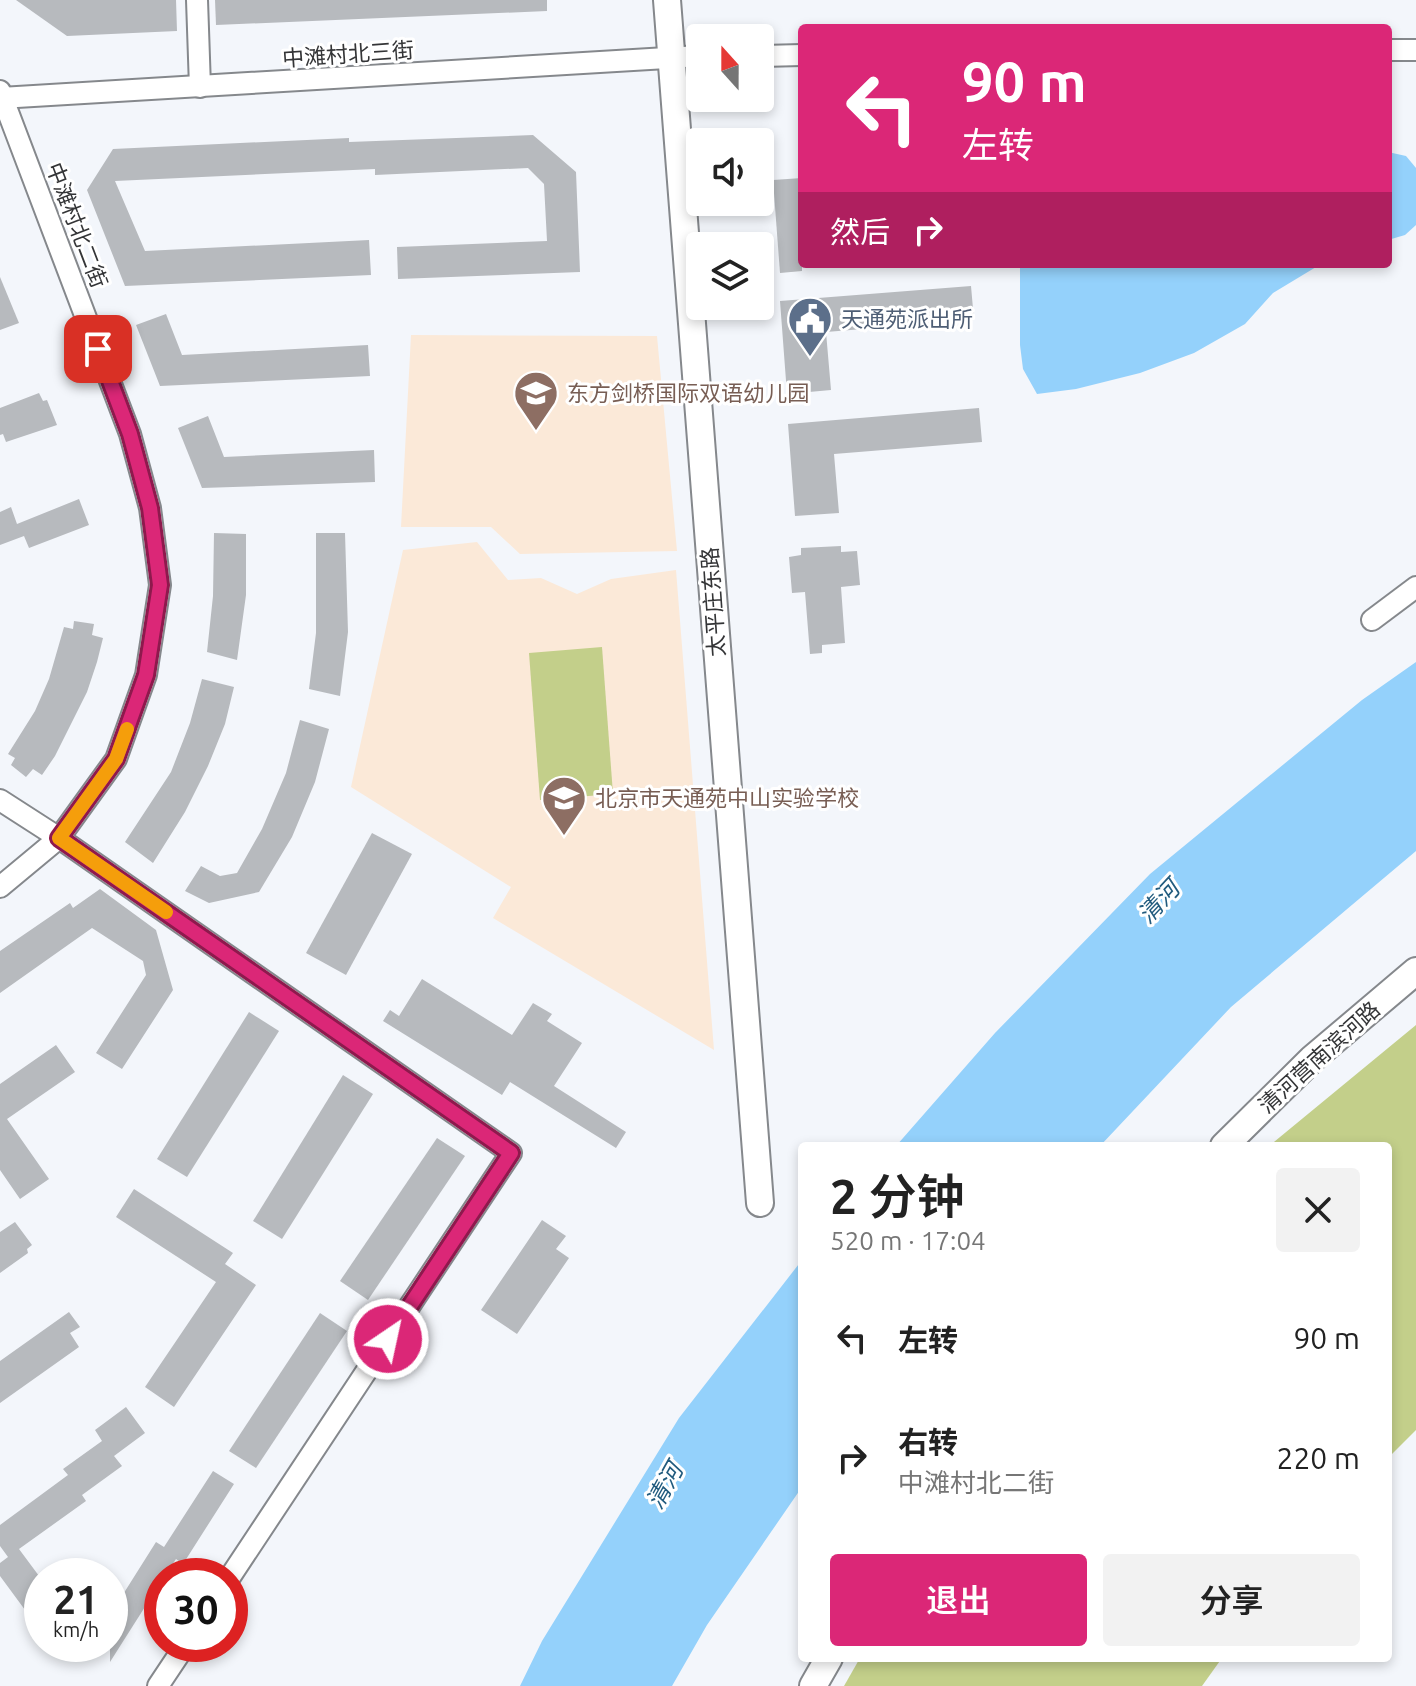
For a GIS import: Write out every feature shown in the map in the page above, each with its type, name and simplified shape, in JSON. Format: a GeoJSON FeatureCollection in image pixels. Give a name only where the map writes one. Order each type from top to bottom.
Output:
{"type":"FeatureCollection","features":[{"type":"Feature","properties":{"kind":"street"},"geometry":{"type":"LineString","coordinates":[[197,0],[200,87]]}},
{"type":"Feature","properties":{"kind":"street","name":"太平庄东路"},"geometry":{"type":"LineString","coordinates":[[667,0],[760,1203]]}},
{"type":"Feature","properties":{"kind":"street"},"geometry":{"type":"LineString","coordinates":[[1392,50],[1416,50]]}},
{"type":"Feature","properties":{"kind":"street"},"geometry":{"type":"LineString","coordinates":[[774,56],[798,55]]}},
{"type":"Feature","properties":{"kind":"street","name":"中滩村北三街"},"geometry":{"type":"LineString","coordinates":[[1,95],[200,87],[686,56]]}},
{"type":"Feature","properties":{"kind":"street","name":"中滩村北二街"},"geometry":{"type":"LineString","coordinates":[[0,887],[59,838],[116,759],[146,675],[160,585],[150,508],[130,434],[1,95]]}},
{"type":"Feature","properties":{"kind":"street"},"geometry":{"type":"LineString","coordinates":[[1372,620],[1416,587]]}},
{"type":"Feature","properties":{"kind":"street"},"geometry":{"type":"LineString","coordinates":[[0,800],[511,1153],[243,1558]]}},
{"type":"Feature","properties":{"kind":"street","name":"清河营南滨河路"},"geometry":{"type":"LineString","coordinates":[[1228,1142],[1312,1059],[1416,971]]}},
{"type":"Feature","properties":{"kind":"street"},"geometry":{"type":"LineString","coordinates":[[158,1686],[174,1662]]}},
{"type":"Feature","properties":{"kind":"street"},"geometry":{"type":"LineString","coordinates":[[813,1686],[827,1662]]}},
{"type":"Feature","properties":{"kind":"shaded area","name":"东方剑桥国际双语幼儿园"},"geometry":{"type":"Polygon","coordinates":[[[411,335],[657,336],[677,551],[520,554],[491,527],[401,527],[411,335]]]}},
{"type":"Feature","properties":{"kind":"shaded area","name":"北京市天通苑中山实验学校"},"geometry":{"type":"Polygon","coordinates":[[[477,542],[508,580],[541,578],[577,594],[611,579],[676,570],[714,1050],[493,918],[511,887],[351,787],[403,550],[477,542]]]}},
{"type":"Feature","properties":{"kind":"green space"},"geometry":{"type":"Polygon","coordinates":[[[602,647],[613,794],[540,800],[529,653],[602,647]]]}},
{"type":"Feature","properties":{"kind":"green space"},"geometry":{"type":"Polygon","coordinates":[[[1416,1025],[1416,1430],[1392,1454],[1392,1142],[1274,1142],[1416,1025]]]}},
{"type":"Feature","properties":{"kind":"green space"},"geometry":{"type":"Polygon","coordinates":[[[858,1662],[1219,1662],[1202,1686],[844,1686],[858,1662]]]}},
{"type":"Feature","properties":{"kind":"water"},"geometry":{"type":"Polygon","coordinates":[[[1392,153],[1406,156],[1416,168],[1416,225],[1405,235],[1392,239],[1392,153]]]}},
{"type":"Feature","properties":{"kind":"water"},"geometry":{"type":"Polygon","coordinates":[[[1020,268],[1314,268],[1273,293],[1245,324],[1194,353],[1140,373],[1076,389],[1037,394],[1023,369],[1020,268]]]}},
{"type":"Feature","properties":{"kind":"water","name":"清河"},"geometry":{"type":"Polygon","coordinates":[[[1416,662],[1416,851],[1231,1007],[1104,1142],[900,1142],[995,1033],[1150,874],[1362,700],[1416,662]]]}},
{"type":"Feature","properties":{"kind":"water","name":"清河"},"geometry":{"type":"Polygon","coordinates":[[[798,1265],[798,1493],[707,1625],[672,1686],[520,1686],[542,1641],[679,1418],[798,1265]]]}},
{"type":"Feature","properties":{"kind":"building"},"geometry":{"type":"Polygon","coordinates":[[[16,0],[176,0],[177,31],[67,36],[16,0]]]}},
{"type":"Feature","properties":{"kind":"building"},"geometry":{"type":"Polygon","coordinates":[[[215,0],[547,0],[547,11],[216,25],[215,0]]]}},
{"type":"Feature","properties":{"kind":"building"},"geometry":{"type":"Polygon","coordinates":[[[533,135],[576,172],[580,272],[398,279],[397,247],[547,241],[544,184],[528,168],[375,175],[375,169],[115,181],[145,251],[369,240],[371,275],[125,286],[87,190],[113,149],[349,138],[349,142],[533,135]]]}},
{"type":"Feature","properties":{"kind":"building"},"geometry":{"type":"Polygon","coordinates":[[[798,178],[798,268],[802,271],[780,273],[774,180],[798,178]]]}},
{"type":"Feature","properties":{"kind":"building"},"geometry":{"type":"Polygon","coordinates":[[[0,277],[19,323],[0,330],[0,277]]]}},
{"type":"Feature","properties":{"kind":"building"},"geometry":{"type":"Polygon","coordinates":[[[971,286],[974,320],[826,332],[831,390],[787,394],[780,301],[971,286]]]}},
{"type":"Feature","properties":{"kind":"building"},"geometry":{"type":"Polygon","coordinates":[[[166,314],[182,355],[368,345],[370,376],[160,386],[136,325],[166,314]]]}},
{"type":"Feature","properties":{"kind":"building"},"geometry":{"type":"Polygon","coordinates":[[[39,393],[43,401],[47,400],[57,425],[6,442],[3,434],[0,435],[0,408],[39,393]]]}},
{"type":"Feature","properties":{"kind":"building"},"geometry":{"type":"Polygon","coordinates":[[[979,408],[982,442],[834,454],[839,513],[795,516],[788,424],[979,408]]]}},
{"type":"Feature","properties":{"kind":"building"},"geometry":{"type":"Polygon","coordinates":[[[208,416],[224,457],[374,450],[375,482],[202,488],[178,428],[208,416]]]}},
{"type":"Feature","properties":{"kind":"building"},"geometry":{"type":"Polygon","coordinates":[[[79,499],[89,525],[29,548],[24,536],[0,545],[0,512],[11,507],[17,524],[79,499]]]}},
{"type":"Feature","properties":{"kind":"building"},"geometry":{"type":"Polygon","coordinates":[[[214,533],[246,534],[246,595],[237,660],[207,652],[213,596],[214,533]]]}},
{"type":"Feature","properties":{"kind":"building"},"geometry":{"type":"Polygon","coordinates":[[[316,533],[345,533],[348,632],[340,696],[309,689],[316,633],[316,533]]]}},
{"type":"Feature","properties":{"kind":"building"},"geometry":{"type":"Polygon","coordinates":[[[841,546],[841,552],[857,551],[860,585],[841,587],[845,643],[822,645],[822,653],[810,654],[805,592],[792,593],[789,557],[801,555],[801,548],[841,546]]]}},
{"type":"Feature","properties":{"kind":"building"},"geometry":{"type":"Polygon","coordinates":[[[74,621],[94,624],[92,635],[103,638],[97,662],[87,692],[55,756],[42,775],[33,769],[26,777],[11,765],[15,758],[8,754],[35,711],[49,679],[64,627],[73,629],[74,621]]]}},
{"type":"Feature","properties":{"kind":"building"},"geometry":{"type":"Polygon","coordinates":[[[202,679],[234,687],[225,724],[185,812],[153,863],[125,842],[171,772],[190,723],[202,679]]]}},
{"type":"Feature","properties":{"kind":"building"},"geometry":{"type":"Polygon","coordinates":[[[300,720],[329,729],[315,782],[292,837],[259,892],[209,903],[185,891],[201,866],[220,876],[237,873],[262,829],[286,773],[300,720]]]}},
{"type":"Feature","properties":{"kind":"building"},"geometry":{"type":"Polygon","coordinates":[[[372,833],[412,854],[346,975],[306,953],[372,833]]]}},
{"type":"Feature","properties":{"kind":"building"},"geometry":{"type":"Polygon","coordinates":[[[100,889],[156,930],[173,990],[122,1069],[96,1053],[146,975],[143,961],[92,928],[0,993],[0,951],[70,903],[73,908],[100,889]]]}},
{"type":"Feature","properties":{"kind":"building"},"geometry":{"type":"Polygon","coordinates":[[[422,979],[512,1035],[533,1003],[552,1014],[547,1021],[582,1043],[554,1086],[626,1132],[616,1148],[510,1082],[502,1095],[383,1021],[390,1010],[399,1016],[422,979]]]}},
{"type":"Feature","properties":{"kind":"building"},"geometry":{"type":"Polygon","coordinates":[[[249,1012],[279,1031],[187,1177],[157,1159],[249,1012]]]}},
{"type":"Feature","properties":{"kind":"building"},"geometry":{"type":"Polygon","coordinates":[[[56,1045],[75,1072],[7,1119],[49,1179],[20,1199],[0,1170],[0,1084],[56,1045]]]}},
{"type":"Feature","properties":{"kind":"building"},"geometry":{"type":"Polygon","coordinates":[[[343,1075],[373,1094],[282,1239],[253,1221],[343,1075]]]}},
{"type":"Feature","properties":{"kind":"building"},"geometry":{"type":"Polygon","coordinates":[[[437,1138],[465,1156],[368,1300],[340,1281],[437,1138]]]}},
{"type":"Feature","properties":{"kind":"building"},"geometry":{"type":"Polygon","coordinates":[[[134,1189],[233,1253],[225,1264],[256,1285],[174,1407],[145,1387],[216,1282],[116,1217],[134,1189]]]}},
{"type":"Feature","properties":{"kind":"building"},"geometry":{"type":"Polygon","coordinates":[[[542,1220],[566,1236],[556,1249],[569,1258],[517,1334],[481,1310],[542,1220]]]}},
{"type":"Feature","properties":{"kind":"building"},"geometry":{"type":"Polygon","coordinates":[[[15,1222],[32,1245],[27,1249],[28,1253],[0,1273],[0,1232],[15,1222]]]}},
{"type":"Feature","properties":{"kind":"building"},"geometry":{"type":"Polygon","coordinates":[[[69,1312],[80,1327],[70,1333],[79,1347],[0,1403],[0,1361],[69,1312]]]}},
{"type":"Feature","properties":{"kind":"building"},"geometry":{"type":"Polygon","coordinates":[[[320,1313],[347,1331],[256,1468],[229,1451],[320,1313]]]}},
{"type":"Feature","properties":{"kind":"building"},"geometry":{"type":"Polygon","coordinates":[[[126,1407],[145,1433],[114,1456],[122,1466],[82,1495],[86,1501],[19,1549],[26,1558],[24,1609],[0,1576],[0,1563],[8,1557],[0,1546],[0,1525],[68,1475],[63,1469],[102,1441],[95,1430],[126,1407]]]}},
{"type":"Feature","properties":{"kind":"building"},"geometry":{"type":"Polygon","coordinates":[[[213,1471],[234,1484],[187,1558],[146,1558],[156,1542],[164,1547],[213,1471]]]}},
{"type":"Feature","properties":{"kind":"building"},"geometry":{"type":"Polygon","coordinates":[[[144,1561],[144,1608],[128,1634],[128,1586],[144,1561]]]}},
{"type":"Feature","properties":{"kind":"slow traffic"},"geometry":{"type":"LineString","coordinates":[[127,729],[116,759],[59,838],[166,912]]}},
{"type":"Feature","properties":{"kind":"place","name":"天通苑派出所"},"geometry":{"type":"Point","coordinates":[810,358]}},
{"type":"Feature","properties":{"kind":"place","name":"东方剑桥国际双语幼儿园"},"geometry":{"type":"Point","coordinates":[536,432]}},
{"type":"Feature","properties":{"kind":"place","name":"北京市天通苑中山实验学校"},"geometry":{"type":"Point","coordinates":[564,837]}},
{"type":"Feature","properties":{"kind":"route"},"geometry":{"type":"LineString","coordinates":[[98,349],[130,434],[150,508],[160,585],[146,675],[116,759],[59,838],[511,1153],[388,1339]]}}]}
